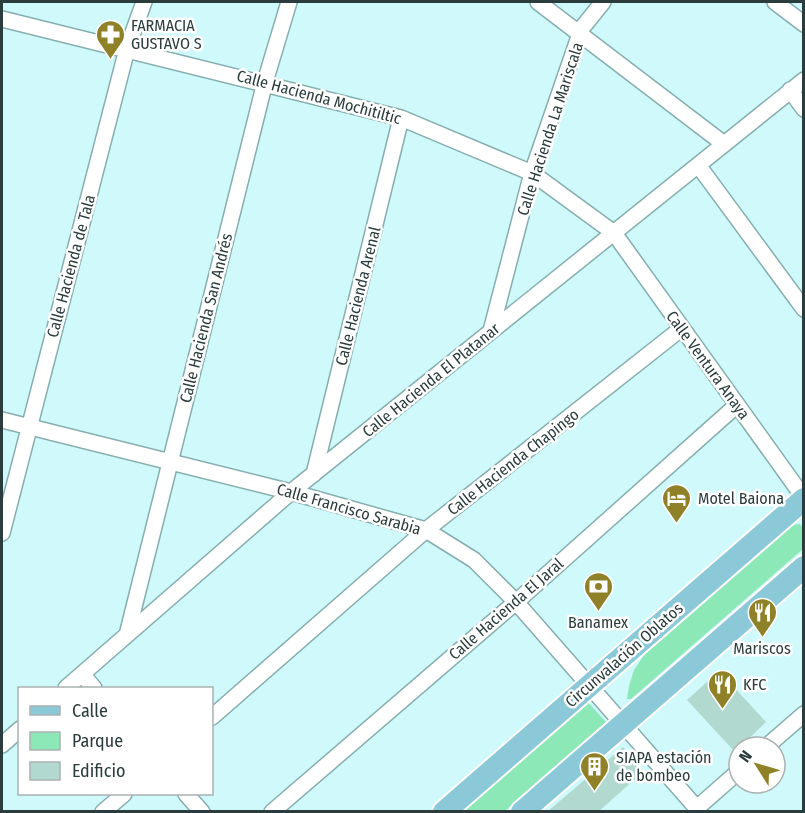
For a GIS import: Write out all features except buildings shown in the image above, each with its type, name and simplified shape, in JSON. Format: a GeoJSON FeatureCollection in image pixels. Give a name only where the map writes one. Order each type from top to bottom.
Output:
{"type":"FeatureCollection","features":[{"type":"Feature","properties":{"kind":"main road","name":"Circunvalación Oblatos"},"geometry":{"type":"LineString","coordinates":[[444,812],[804,498]]}},
{"type":"Feature","properties":{"kind":"main road"},"geometry":{"type":"LineString","coordinates":[[522,812],[804,567]]}},
{"type":"Feature","properties":{"kind":"street","name":"Calle Hacienda de Tala"},"geometry":{"type":"LineString","coordinates":[[2,532],[127,49],[144,2]]}},
{"type":"Feature","properties":{"kind":"street","name":"Calle Hacienda San Andrés"},"geometry":{"type":"LineString","coordinates":[[127,635],[265,82],[289,2]]}},
{"type":"Feature","properties":{"kind":"street"},"geometry":{"type":"LineString","coordinates":[[538,2],[724,144]]}},
{"type":"Feature","properties":{"kind":"street","name":"Calle Hacienda La Mariscala"},"geometry":{"type":"LineString","coordinates":[[491,331],[532,173],[582,28],[603,2]]}},
{"type":"Feature","properties":{"kind":"street"},"geometry":{"type":"LineString","coordinates":[[775,2],[804,24]]}},
{"type":"Feature","properties":{"kind":"street","name":"Calle Hacienda Mochitiltic"},"geometry":{"type":"LineString","coordinates":[[2,19],[265,82],[401,118],[532,173],[614,233]]}},
{"type":"Feature","properties":{"kind":"street","name":"Calle Hacienda El Platanar"},"geometry":{"type":"LineString","coordinates":[[67,687],[291,492],[804,80]]}},
{"type":"Feature","properties":{"kind":"street"},"geometry":{"type":"LineString","coordinates":[[790,90],[804,109]]}},
{"type":"Feature","properties":{"kind":"street","name":"Calle Hacienda Arenal"},"geometry":{"type":"LineString","coordinates":[[314,474],[401,118]]}},
{"type":"Feature","properties":{"kind":"street"},"geometry":{"type":"LineString","coordinates":[[698,165],[804,309]]}},
{"type":"Feature","properties":{"kind":"street","name":"Calle Ventura Anaya"},"geometry":{"type":"LineString","coordinates":[[614,233],[804,498]]}},
{"type":"Feature","properties":{"kind":"street","name":"Calle Hacienda Chapingo"},"geometry":{"type":"LineString","coordinates":[[213,716],[426,530],[682,328]]}},
{"type":"Feature","properties":{"kind":"street","name":"Calle Hacienda El Jaral"},"geometry":{"type":"LineString","coordinates":[[273,812],[516,602],[737,405]]}},
{"type":"Feature","properties":{"kind":"street","name":"Calle Francisco Sarabia"},"geometry":{"type":"LineString","coordinates":[[2,420],[291,492],[426,530],[474,560],[516,602],[698,810]]}},
{"type":"Feature","properties":{"kind":"street"},"geometry":{"type":"LineString","coordinates":[[82,674],[93,687]]}},
{"type":"Feature","properties":{"kind":"street"},"geometry":{"type":"LineString","coordinates":[[780,735],[804,714]]}},
{"type":"Feature","properties":{"kind":"street"},"geometry":{"type":"LineString","coordinates":[[2,745],[18,731]]}},
{"type":"Feature","properties":{"kind":"street"},"geometry":{"type":"LineString","coordinates":[[698,810],[727,782]]}},
{"type":"Feature","properties":{"kind":"street"},"geometry":{"type":"LineString","coordinates":[[103,812],[123,795]]}},
{"type":"Feature","properties":{"kind":"street"},"geometry":{"type":"LineString","coordinates":[[187,795],[202,812]]}},
{"type":"Feature","properties":{"kind":"green space"},"geometry":{"type":"Polygon","coordinates":[[[800,524],[803,528],[803,549],[631,699],[627,699],[634,670],[659,633],[792,525],[800,524]]]}},
{"type":"Feature","properties":{"kind":"green space"},"geometry":{"type":"Polygon","coordinates":[[[586,700],[607,723],[505,811],[455,812],[586,700]]]}},
{"type":"Feature","properties":{"kind":"place","name":"FARMACIA GUSTAVO S"},"geometry":{"type":"Point","coordinates":[110,60]}},
{"type":"Feature","properties":{"kind":"place","name":"Motel Baiona"},"geometry":{"type":"Point","coordinates":[677,524]}},
{"type":"Feature","properties":{"kind":"place","name":"Banamex"},"geometry":{"type":"Point","coordinates":[598,612]}},
{"type":"Feature","properties":{"kind":"place","name":"Mariscos"},"geometry":{"type":"Point","coordinates":[762,638]}},
{"type":"Feature","properties":{"kind":"place","name":"KFC"},"geometry":{"type":"Point","coordinates":[722,710]}},
{"type":"Feature","properties":{"kind":"place","name":"SIAPA estación de bombeo"},"geometry":{"type":"Point","coordinates":[595,792]}}]}
